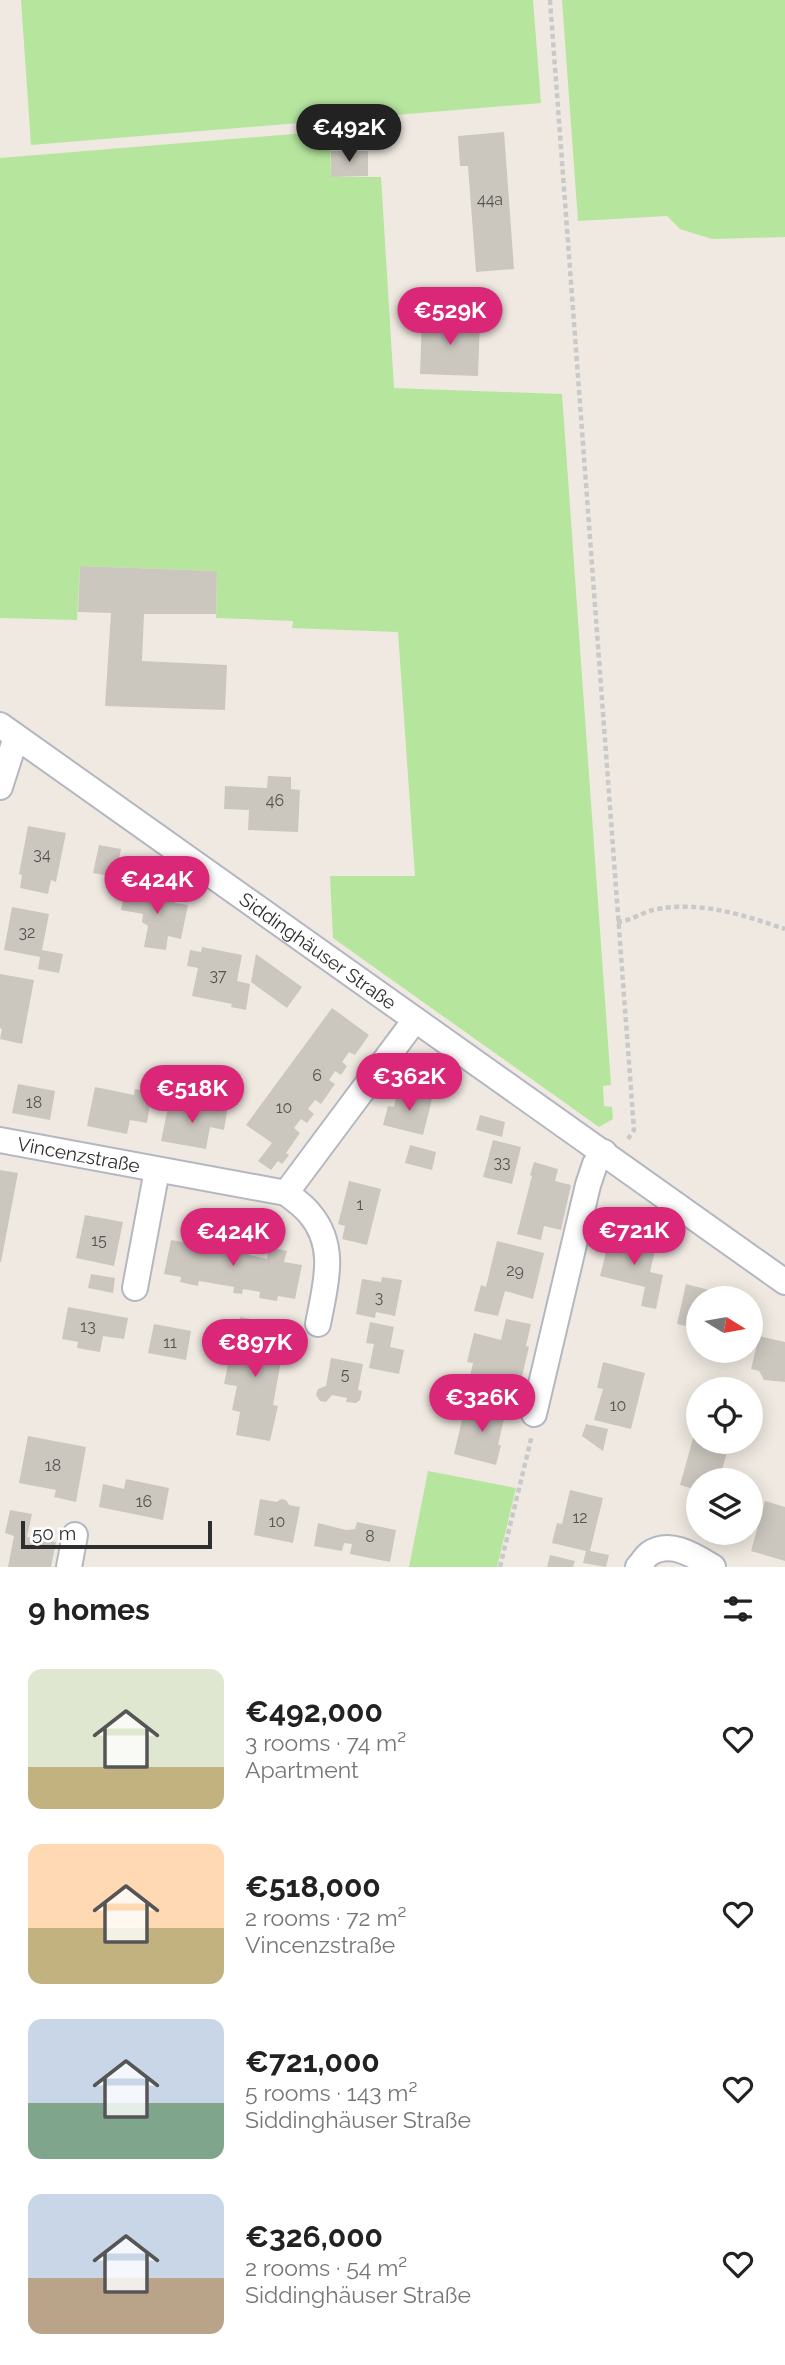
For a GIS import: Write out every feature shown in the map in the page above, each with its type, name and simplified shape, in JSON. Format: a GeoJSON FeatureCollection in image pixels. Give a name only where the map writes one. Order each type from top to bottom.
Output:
{"type":"FeatureCollection","features":[{"type":"Feature","properties":{"kind":"street"},"geometry":{"type":"LineString","coordinates":[[0,787],[8,731]]}},
{"type":"Feature","properties":{"kind":"street","name":"Siddinghäuser Straße"},"geometry":{"type":"LineString","coordinates":[[8,731],[785,1282]]}},
{"type":"Feature","properties":{"kind":"street"},"geometry":{"type":"LineString","coordinates":[[318,1324],[328,1273],[328,1252],[323,1233],[310,1213],[286,1193],[415,1020]]}},
{"type":"Feature","properties":{"kind":"street","name":"Vincenzstraße"},"geometry":{"type":"LineString","coordinates":[[0,1140],[286,1193]]}},
{"type":"Feature","properties":{"kind":"street"},"geometry":{"type":"LineString","coordinates":[[534,1414],[588,1185],[596,1164],[610,1156]]}},
{"type":"Feature","properties":{"kind":"street","name":"Vincenzstraße"},"geometry":{"type":"LineString","coordinates":[[135,1288],[157,1170]]}},
{"type":"Feature","properties":{"kind":"street"},"geometry":{"type":"LineString","coordinates":[[69,1567],[75,1535]]}},
{"type":"Feature","properties":{"kind":"street"},"geometry":{"type":"LineString","coordinates":[[638,1567],[650,1553],[671,1548],[689,1553],[713,1567]]}},
{"type":"Feature","properties":{"kind":"path"},"geometry":{"type":"LineString","coordinates":[[550,0],[634,1130],[610,1156]]}},
{"type":"Feature","properties":{"kind":"path"},"geometry":{"type":"LineString","coordinates":[[617,922],[629,921],[649,910],[677,905],[709,907],[785,929]]}},
{"type":"Feature","properties":{"kind":"path"},"geometry":{"type":"LineString","coordinates":[[500,1567],[531,1438],[534,1414]]}},
{"type":"Feature","properties":{"kind":"green space"},"geometry":{"type":"Polygon","coordinates":[[[21,0],[533,0],[541,103],[31,145],[21,0]]]}},
{"type":"Feature","properties":{"kind":"green space"},"geometry":{"type":"Polygon","coordinates":[[[562,0],[785,0],[785,237],[712,239],[680,229],[667,216],[578,221],[562,0]]]}},
{"type":"Feature","properties":{"kind":"green space"},"geometry":{"type":"Polygon","coordinates":[[[330,131],[331,177],[381,177],[394,388],[562,394],[611,1085],[603,1086],[604,1106],[612,1107],[613,1119],[599,1127],[333,938],[330,876],[415,876],[398,632],[292,628],[293,621],[216,618],[217,571],[80,566],[77,620],[0,618],[0,158],[330,131]]]}},
{"type":"Feature","properties":{"kind":"green space"},"geometry":{"type":"Polygon","coordinates":[[[428,1471],[516,1488],[497,1567],[409,1567],[428,1471]]]}},
{"type":"Feature","properties":{"kind":"building"},"geometry":{"type":"Polygon","coordinates":[[[504,132],[514,269],[476,272],[468,166],[460,166],[458,136],[504,132]]]}},
{"type":"Feature","properties":{"kind":"building"},"geometry":{"type":"Polygon","coordinates":[[[331,151],[368,151],[368,176],[331,177],[331,151]]]}},
{"type":"Feature","properties":{"kind":"building"},"geometry":{"type":"Polygon","coordinates":[[[422,318],[480,320],[478,376],[420,374],[422,318]]]}},
{"type":"Feature","properties":{"kind":"building"},"geometry":{"type":"Polygon","coordinates":[[[80,566],[217,571],[216,614],[144,614],[142,661],[227,665],[225,710],[105,706],[111,613],[78,612],[80,566]]]}},
{"type":"Feature","properties":{"kind":"building"},"geometry":{"type":"Polygon","coordinates":[[[268,776],[291,777],[291,789],[300,790],[298,832],[248,830],[249,810],[224,809],[225,786],[267,788],[268,776]]]}},
{"type":"Feature","properties":{"kind":"building"},"geometry":{"type":"Polygon","coordinates":[[[28,826],[66,833],[56,882],[51,880],[48,894],[20,888],[22,875],[19,874],[28,826]]]}},
{"type":"Feature","properties":{"kind":"building"},"geometry":{"type":"Polygon","coordinates":[[[99,845],[121,849],[119,859],[142,864],[138,886],[115,882],[116,877],[93,873],[99,845]]]}},
{"type":"Feature","properties":{"kind":"building"},"geometry":{"type":"Polygon","coordinates":[[[125,888],[153,894],[153,890],[163,891],[163,895],[176,898],[175,903],[188,905],[181,939],[168,936],[166,950],[144,947],[148,926],[142,922],[143,914],[121,910],[125,888]]]}},
{"type":"Feature","properties":{"kind":"building"},"geometry":{"type":"Polygon","coordinates":[[[12,907],[49,914],[42,950],[63,954],[59,973],[38,969],[40,957],[4,950],[12,907]]]}},
{"type":"Feature","properties":{"kind":"building"},"geometry":{"type":"Polygon","coordinates":[[[202,947],[242,955],[237,981],[250,984],[246,1010],[231,1007],[232,1004],[192,996],[198,968],[187,966],[190,950],[201,952],[202,947]]]}},
{"type":"Feature","properties":{"kind":"building"},"geometry":{"type":"Polygon","coordinates":[[[256,954],[302,987],[287,1008],[251,982],[256,954]]]}},
{"type":"Feature","properties":{"kind":"building"},"geometry":{"type":"Polygon","coordinates":[[[0,974],[34,980],[22,1044],[0,1039],[0,974]]]}},
{"type":"Feature","properties":{"kind":"building"},"geometry":{"type":"Polygon","coordinates":[[[332,1008],[369,1035],[355,1055],[349,1052],[342,1062],[347,1066],[341,1075],[335,1071],[329,1080],[335,1084],[321,1104],[315,1100],[308,1109],[314,1114],[307,1123],[301,1119],[294,1128],[300,1133],[286,1153],[289,1155],[282,1164],[278,1161],[271,1170],[258,1161],[272,1143],[246,1125],[332,1008]]]}},
{"type":"Feature","properties":{"kind":"building"},"geometry":{"type":"Polygon","coordinates":[[[18,1084],[55,1091],[50,1120],[12,1113],[18,1084]]]}},
{"type":"Feature","properties":{"kind":"building"},"geometry":{"type":"Polygon","coordinates":[[[95,1087],[134,1095],[135,1089],[152,1093],[147,1123],[130,1120],[127,1134],[87,1126],[95,1087]]]}},
{"type":"Feature","properties":{"kind":"building"},"geometry":{"type":"Polygon","coordinates":[[[398,1090],[432,1099],[423,1135],[383,1125],[388,1106],[394,1107],[398,1090]]]}},
{"type":"Feature","properties":{"kind":"building"},"geometry":{"type":"Polygon","coordinates":[[[169,1103],[211,1111],[213,1104],[228,1106],[224,1130],[210,1127],[206,1149],[161,1141],[169,1103]]]}},
{"type":"Feature","properties":{"kind":"building"},"geometry":{"type":"Polygon","coordinates":[[[480,1115],[505,1122],[502,1137],[476,1130],[480,1115]]]}},
{"type":"Feature","properties":{"kind":"building"},"geometry":{"type":"Polygon","coordinates":[[[493,1140],[521,1147],[512,1184],[483,1177],[493,1140]]]}},
{"type":"Feature","properties":{"kind":"building"},"geometry":{"type":"Polygon","coordinates":[[[410,1145],[436,1152],[432,1170],[405,1163],[410,1145]]]}},
{"type":"Feature","properties":{"kind":"building"},"geometry":{"type":"Polygon","coordinates":[[[534,1162],[558,1169],[555,1181],[571,1185],[561,1230],[544,1226],[541,1240],[517,1234],[534,1162]]]}},
{"type":"Feature","properties":{"kind":"building"},"geometry":{"type":"Polygon","coordinates":[[[0,1170],[18,1173],[1,1262],[0,1262],[0,1170]]]}},
{"type":"Feature","properties":{"kind":"building"},"geometry":{"type":"Polygon","coordinates":[[[349,1181],[381,1189],[367,1245],[342,1239],[345,1226],[338,1224],[349,1181]]]}},
{"type":"Feature","properties":{"kind":"building"},"geometry":{"type":"Polygon","coordinates":[[[85,1215],[123,1222],[114,1266],[76,1258],[85,1215]]]}},
{"type":"Feature","properties":{"kind":"building"},"geometry":{"type":"Polygon","coordinates":[[[190,1232],[208,1235],[206,1247],[241,1253],[243,1242],[252,1244],[249,1255],[267,1259],[269,1247],[287,1251],[284,1262],[302,1265],[295,1299],[278,1296],[277,1301],[259,1298],[260,1292],[243,1289],[242,1294],[233,1293],[234,1287],[199,1281],[198,1286],[180,1282],[181,1277],[164,1274],[171,1240],[188,1243],[190,1232]]]}},
{"type":"Feature","properties":{"kind":"building"},"geometry":{"type":"Polygon","coordinates":[[[610,1237],[638,1243],[639,1238],[657,1242],[650,1272],[663,1275],[656,1309],[641,1306],[645,1287],[600,1276],[610,1237]]]}},
{"type":"Feature","properties":{"kind":"building"},"geometry":{"type":"Polygon","coordinates":[[[497,1241],[544,1253],[533,1299],[505,1291],[498,1316],[474,1311],[481,1285],[486,1287],[497,1241]]]}},
{"type":"Feature","properties":{"kind":"building"},"geometry":{"type":"Polygon","coordinates":[[[91,1274],[115,1278],[113,1293],[88,1288],[91,1274]]]}},
{"type":"Feature","properties":{"kind":"building"},"geometry":{"type":"Polygon","coordinates":[[[382,1277],[402,1280],[395,1316],[376,1312],[375,1318],[356,1314],[362,1279],[381,1282],[382,1277]]]}},
{"type":"Feature","properties":{"kind":"building"},"geometry":{"type":"Polygon","coordinates":[[[686,1284],[694,1286],[686,1286],[686,1326],[677,1324],[686,1284]]]}},
{"type":"Feature","properties":{"kind":"building"},"geometry":{"type":"Polygon","coordinates":[[[68,1307],[128,1318],[124,1339],[103,1336],[100,1352],[77,1348],[78,1342],[62,1339],[68,1307]]]}},
{"type":"Feature","properties":{"kind":"building"},"geometry":{"type":"Polygon","coordinates":[[[240,1317],[273,1323],[269,1346],[288,1350],[286,1363],[281,1361],[273,1405],[278,1406],[270,1441],[236,1435],[240,1412],[232,1410],[237,1386],[224,1384],[228,1364],[235,1365],[240,1317]]]}},
{"type":"Feature","properties":{"kind":"building"},"geometry":{"type":"Polygon","coordinates":[[[506,1319],[531,1324],[526,1346],[529,1347],[517,1397],[468,1385],[473,1363],[467,1362],[474,1333],[501,1340],[506,1319]]]}},
{"type":"Feature","properties":{"kind":"building"},"geometry":{"type":"Polygon","coordinates":[[[370,1322],[394,1327],[390,1347],[404,1350],[399,1374],[369,1368],[374,1344],[366,1343],[370,1322]]]}},
{"type":"Feature","properties":{"kind":"building"},"geometry":{"type":"Polygon","coordinates":[[[154,1324],[191,1331],[186,1360],[148,1353],[154,1324]]]}},
{"type":"Feature","properties":{"kind":"building"},"geometry":{"type":"Polygon","coordinates":[[[763,1337],[785,1342],[785,1382],[764,1380],[759,1371],[751,1369],[752,1363],[763,1363],[763,1337]]]}},
{"type":"Feature","properties":{"kind":"building"},"geometry":{"type":"Polygon","coordinates":[[[331,1358],[363,1364],[358,1390],[362,1391],[360,1400],[356,1403],[346,1402],[347,1398],[332,1395],[326,1402],[320,1401],[316,1395],[318,1389],[326,1386],[331,1358]]]}},
{"type":"Feature","properties":{"kind":"building"},"geometry":{"type":"Polygon","coordinates":[[[603,1362],[645,1373],[631,1429],[594,1420],[603,1389],[597,1388],[603,1362]]]}},
{"type":"Feature","properties":{"kind":"building"},"geometry":{"type":"Polygon","coordinates":[[[481,1400],[507,1406],[496,1465],[454,1454],[463,1416],[477,1420],[481,1400]]]}},
{"type":"Feature","properties":{"kind":"building"},"geometry":{"type":"Polygon","coordinates":[[[586,1424],[608,1429],[603,1451],[582,1436],[586,1424]]]}},
{"type":"Feature","properties":{"kind":"building"},"geometry":{"type":"Polygon","coordinates":[[[28,1436],[86,1447],[76,1502],[54,1497],[56,1490],[19,1483],[28,1436]]]}},
{"type":"Feature","properties":{"kind":"building"},"geometry":{"type":"Polygon","coordinates":[[[689,1454],[727,1454],[722,1468],[686,1468],[686,1487],[680,1485],[689,1454]]]}},
{"type":"Feature","properties":{"kind":"building"},"geometry":{"type":"Polygon","coordinates":[[[126,1479],[169,1488],[163,1520],[99,1507],[103,1484],[124,1489],[126,1479]]]}},
{"type":"Feature","properties":{"kind":"building"},"geometry":{"type":"Polygon","coordinates":[[[570,1490],[603,1498],[590,1551],[609,1555],[606,1567],[583,1563],[586,1551],[552,1543],[557,1523],[562,1524],[570,1490]]]}},
{"type":"Feature","properties":{"kind":"building"},"geometry":{"type":"Polygon","coordinates":[[[260,1499],[277,1502],[286,1500],[289,1505],[300,1507],[293,1543],[254,1535],[260,1499]]]}},
{"type":"Feature","properties":{"kind":"building"},"geometry":{"type":"Polygon","coordinates":[[[765,1501],[785,1507],[785,1561],[751,1551],[753,1545],[763,1545],[765,1501]]]}},
{"type":"Feature","properties":{"kind":"building"},"geometry":{"type":"Polygon","coordinates":[[[10,1510],[32,1514],[27,1537],[56,1542],[51,1567],[8,1567],[14,1536],[5,1533],[10,1510]]]}},
{"type":"Feature","properties":{"kind":"building"},"geometry":{"type":"Polygon","coordinates":[[[357,1522],[396,1530],[390,1562],[350,1554],[352,1544],[344,1543],[342,1551],[314,1546],[318,1523],[346,1530],[355,1529],[357,1522]]]}},
{"type":"Feature","properties":{"kind":"building"},"geometry":{"type":"Polygon","coordinates":[[[550,1555],[575,1561],[573,1567],[547,1567],[550,1555]]]}}]}
